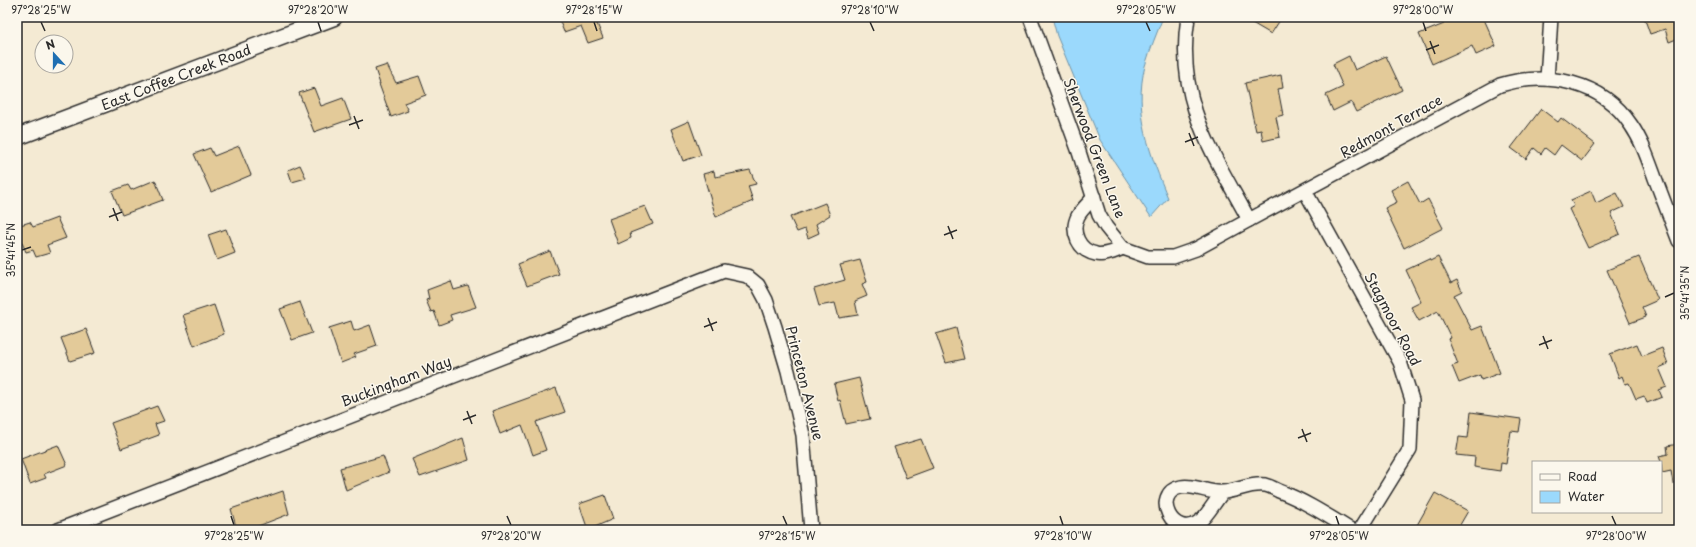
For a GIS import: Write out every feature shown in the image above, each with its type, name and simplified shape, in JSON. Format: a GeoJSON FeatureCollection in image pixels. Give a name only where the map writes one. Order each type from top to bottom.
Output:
{"type":"FeatureCollection","features":[{"type":"Feature","properties":{"kind":"street","name":"East Coffee Creek Road"},"geometry":{"type":"LineString","coordinates":[[17,137],[334,17]]}},
{"type":"Feature","properties":{"kind":"street","name":"Sherwood Green Lane"},"geometry":{"type":"LineString","coordinates":[[1030,17],[1094,197],[1099,215],[1106,227],[1123,248]]}},
{"type":"Feature","properties":{"kind":"street"},"geometry":{"type":"LineString","coordinates":[[1094,197],[1079,214],[1076,221],[1076,234],[1081,246],[1097,255],[1123,248],[1148,257],[1172,257],[1196,249],[1249,220],[1204,135],[1195,113],[1189,90],[1185,63],[1184,39],[1188,17]]}},
{"type":"Feature","properties":{"kind":"street"},"geometry":{"type":"LineString","coordinates":[[1547,79],[1551,17]]}},
{"type":"Feature","properties":{"kind":"street","name":"Redmont Terrace"},"geometry":{"type":"LineString","coordinates":[[1249,220],[1500,85],[1517,80],[1547,79],[1576,84],[1589,89],[1602,96],[1622,113],[1631,124],[1645,151],[1679,241]]}},
{"type":"Feature","properties":{"kind":"street","name":"Stagmoor Road"},"geometry":{"type":"LineString","coordinates":[[1305,191],[1400,362],[1412,400],[1410,449],[1360,530]]}},
{"type":"Feature","properties":{"kind":"street","name":"Buckingham Way"},"geometry":{"type":"LineString","coordinates":[[58,530],[718,273],[724,271],[747,276]]}},
{"type":"Feature","properties":{"kind":"street","name":"Princeton Avenue"},"geometry":{"type":"LineString","coordinates":[[747,276],[758,285],[766,300],[790,378],[803,435],[811,530]]}},
{"type":"Feature","properties":{"kind":"street"},"geometry":{"type":"LineString","coordinates":[[1222,493],[1244,486],[1265,485],[1293,496],[1351,530]]}},
{"type":"Feature","properties":{"kind":"water"},"geometry":{"type":"Polygon","coordinates":[[[1052,17],[1163,17],[1151,47],[1145,66],[1142,83],[1141,100],[1146,134],[1150,150],[1168,198],[1151,217],[1100,140],[1057,36],[1052,17]]]}},
{"type":"Feature","properties":{"kind":"building"},"geometry":{"type":"Polygon","coordinates":[[[558,17],[602,17],[602,19],[596,21],[603,38],[588,43],[581,26],[564,32],[558,17]]]}},
{"type":"Feature","properties":{"kind":"building"},"geometry":{"type":"Polygon","coordinates":[[[1242,17],[1282,17],[1271,34],[1242,17]]]}},
{"type":"Feature","properties":{"kind":"building"},"geometry":{"type":"Polygon","coordinates":[[[1441,17],[1483,17],[1496,46],[1476,55],[1472,46],[1432,64],[1419,34],[1444,24],[1441,17]]]}},
{"type":"Feature","properties":{"kind":"building"},"geometry":{"type":"Polygon","coordinates":[[[1644,17],[1679,17],[1679,38],[1669,42],[1665,29],[1650,34],[1644,17]]]}},
{"type":"Feature","properties":{"kind":"building"},"geometry":{"type":"Polygon","coordinates":[[[1349,56],[1355,70],[1386,56],[1402,90],[1356,112],[1351,102],[1333,111],[1326,95],[1343,87],[1333,64],[1349,56]]]}},
{"type":"Feature","properties":{"kind":"building"},"geometry":{"type":"Polygon","coordinates":[[[387,65],[396,83],[419,76],[426,95],[404,103],[408,111],[391,117],[375,69],[387,65]]]}},
{"type":"Feature","properties":{"kind":"building"},"geometry":{"type":"Polygon","coordinates":[[[1281,75],[1283,88],[1278,89],[1283,115],[1276,117],[1280,137],[1263,141],[1261,130],[1256,131],[1245,83],[1281,75]]]}},
{"type":"Feature","properties":{"kind":"building"},"geometry":{"type":"Polygon","coordinates":[[[314,88],[321,106],[343,98],[351,119],[314,132],[299,93],[314,88]]]}},
{"type":"Feature","properties":{"kind":"building"},"geometry":{"type":"Polygon","coordinates":[[[1541,109],[1558,122],[1561,118],[1595,144],[1582,161],[1561,145],[1554,155],[1545,148],[1541,154],[1534,148],[1526,159],[1511,148],[1541,109]]]}},
{"type":"Feature","properties":{"kind":"building"},"geometry":{"type":"Polygon","coordinates":[[[689,121],[701,155],[683,161],[671,129],[689,121]]]}},
{"type":"Feature","properties":{"kind":"building"},"geometry":{"type":"Polygon","coordinates":[[[239,146],[251,175],[211,192],[194,154],[210,148],[214,156],[239,146]]]}},
{"type":"Feature","properties":{"kind":"building"},"geometry":{"type":"Polygon","coordinates":[[[300,165],[306,178],[292,182],[288,170],[300,165]]]}},
{"type":"Feature","properties":{"kind":"building"},"geometry":{"type":"Polygon","coordinates":[[[750,170],[756,184],[748,186],[753,201],[716,217],[703,174],[714,171],[715,177],[750,170]]]}},
{"type":"Feature","properties":{"kind":"building"},"geometry":{"type":"Polygon","coordinates":[[[155,180],[163,200],[122,215],[112,191],[128,185],[131,190],[155,180]]]}},
{"type":"Feature","properties":{"kind":"building"},"geometry":{"type":"Polygon","coordinates":[[[1408,181],[1420,204],[1428,199],[1443,228],[1404,248],[1385,208],[1397,202],[1391,190],[1408,181]]]}},
{"type":"Feature","properties":{"kind":"building"},"geometry":{"type":"Polygon","coordinates":[[[1591,191],[1596,203],[1617,193],[1624,207],[1611,213],[1620,234],[1588,248],[1569,209],[1574,206],[1571,200],[1591,191]]]}},
{"type":"Feature","properties":{"kind":"building"},"geometry":{"type":"Polygon","coordinates":[[[825,203],[830,215],[816,224],[819,233],[808,238],[805,229],[797,232],[790,217],[825,203]]]}},
{"type":"Feature","properties":{"kind":"building"},"geometry":{"type":"Polygon","coordinates":[[[645,206],[653,224],[630,233],[631,238],[618,244],[609,219],[645,206]]]}},
{"type":"Feature","properties":{"kind":"building"},"geometry":{"type":"Polygon","coordinates":[[[57,218],[66,238],[47,245],[50,253],[36,257],[33,250],[26,252],[17,231],[17,226],[30,222],[33,227],[57,218]]]}},
{"type":"Feature","properties":{"kind":"building"},"geometry":{"type":"Polygon","coordinates":[[[226,229],[235,253],[217,260],[208,235],[226,229]]]}},
{"type":"Feature","properties":{"kind":"building"},"geometry":{"type":"Polygon","coordinates":[[[550,251],[559,274],[527,286],[518,264],[550,251]]]}},
{"type":"Feature","properties":{"kind":"building"},"geometry":{"type":"Polygon","coordinates":[[[1438,257],[1451,283],[1457,280],[1462,291],[1454,295],[1472,330],[1482,326],[1500,373],[1481,380],[1480,375],[1459,383],[1452,366],[1458,364],[1448,339],[1451,338],[1438,311],[1419,321],[1411,307],[1421,302],[1406,270],[1429,259],[1430,261],[1438,257]]]}},
{"type":"Feature","properties":{"kind":"building"},"geometry":{"type":"Polygon","coordinates":[[[1639,257],[1658,300],[1642,307],[1646,317],[1630,323],[1607,270],[1639,257]]]}},
{"type":"Feature","properties":{"kind":"building"},"geometry":{"type":"Polygon","coordinates":[[[860,260],[867,282],[862,284],[867,296],[855,301],[858,315],[839,318],[835,303],[819,306],[814,289],[845,280],[840,265],[860,260]]]}},
{"type":"Feature","properties":{"kind":"building"},"geometry":{"type":"Polygon","coordinates":[[[451,281],[454,290],[468,286],[476,307],[450,315],[452,320],[439,325],[434,311],[431,312],[426,300],[429,299],[427,290],[451,281]]]}},
{"type":"Feature","properties":{"kind":"building"},"geometry":{"type":"Polygon","coordinates":[[[300,302],[312,333],[292,340],[280,309],[300,302]]]}},
{"type":"Feature","properties":{"kind":"building"},"geometry":{"type":"Polygon","coordinates":[[[214,305],[224,334],[194,346],[183,315],[214,305]]]}},
{"type":"Feature","properties":{"kind":"building"},"geometry":{"type":"Polygon","coordinates":[[[351,321],[354,331],[370,325],[377,346],[354,354],[356,357],[341,363],[329,328],[351,321]]]}},
{"type":"Feature","properties":{"kind":"building"},"geometry":{"type":"Polygon","coordinates":[[[956,328],[964,359],[946,363],[936,334],[956,328]]]}},
{"type":"Feature","properties":{"kind":"building"},"geometry":{"type":"Polygon","coordinates":[[[86,329],[95,353],[70,361],[61,338],[86,329]]]}},
{"type":"Feature","properties":{"kind":"building"},"geometry":{"type":"Polygon","coordinates":[[[1637,344],[1642,356],[1662,348],[1668,364],[1659,368],[1667,387],[1659,390],[1662,397],[1647,403],[1644,396],[1636,399],[1629,383],[1625,384],[1622,376],[1619,378],[1610,354],[1637,344]]]}},
{"type":"Feature","properties":{"kind":"building"},"geometry":{"type":"Polygon","coordinates":[[[859,378],[870,419],[846,424],[834,384],[859,378]]]}},
{"type":"Feature","properties":{"kind":"building"},"geometry":{"type":"Polygon","coordinates":[[[556,388],[565,412],[536,422],[546,450],[533,455],[522,425],[500,434],[492,411],[556,388]]]}},
{"type":"Feature","properties":{"kind":"building"},"geometry":{"type":"Polygon","coordinates":[[[157,406],[164,421],[155,424],[159,435],[121,449],[111,423],[157,406]]]}},
{"type":"Feature","properties":{"kind":"building"},"geometry":{"type":"Polygon","coordinates":[[[1471,412],[1521,419],[1519,432],[1511,431],[1506,464],[1501,463],[1500,471],[1474,467],[1475,457],[1456,455],[1459,437],[1468,438],[1471,412]]]}},
{"type":"Feature","properties":{"kind":"building"},"geometry":{"type":"Polygon","coordinates":[[[463,438],[469,460],[420,477],[412,459],[463,438]]]}},
{"type":"Feature","properties":{"kind":"building"},"geometry":{"type":"Polygon","coordinates":[[[921,439],[933,468],[906,478],[894,447],[921,439]]]}},
{"type":"Feature","properties":{"kind":"building"},"geometry":{"type":"Polygon","coordinates":[[[1679,444],[1679,483],[1673,483],[1671,471],[1662,473],[1662,461],[1659,456],[1668,454],[1667,446],[1679,444]]]}},
{"type":"Feature","properties":{"kind":"building"},"geometry":{"type":"Polygon","coordinates":[[[58,445],[67,465],[44,474],[46,478],[30,484],[21,459],[58,445]]]}},
{"type":"Feature","properties":{"kind":"building"},"geometry":{"type":"Polygon","coordinates":[[[383,456],[389,472],[346,490],[340,468],[383,456]]]}},
{"type":"Feature","properties":{"kind":"building"},"geometry":{"type":"Polygon","coordinates":[[[283,491],[289,514],[248,530],[237,530],[231,509],[283,491]]]}},
{"type":"Feature","properties":{"kind":"building"},"geometry":{"type":"Polygon","coordinates":[[[1435,493],[1468,511],[1457,530],[1425,530],[1417,525],[1435,493]]]}},
{"type":"Feature","properties":{"kind":"building"},"geometry":{"type":"Polygon","coordinates":[[[605,495],[613,519],[588,530],[579,504],[605,495]]]}}]}
